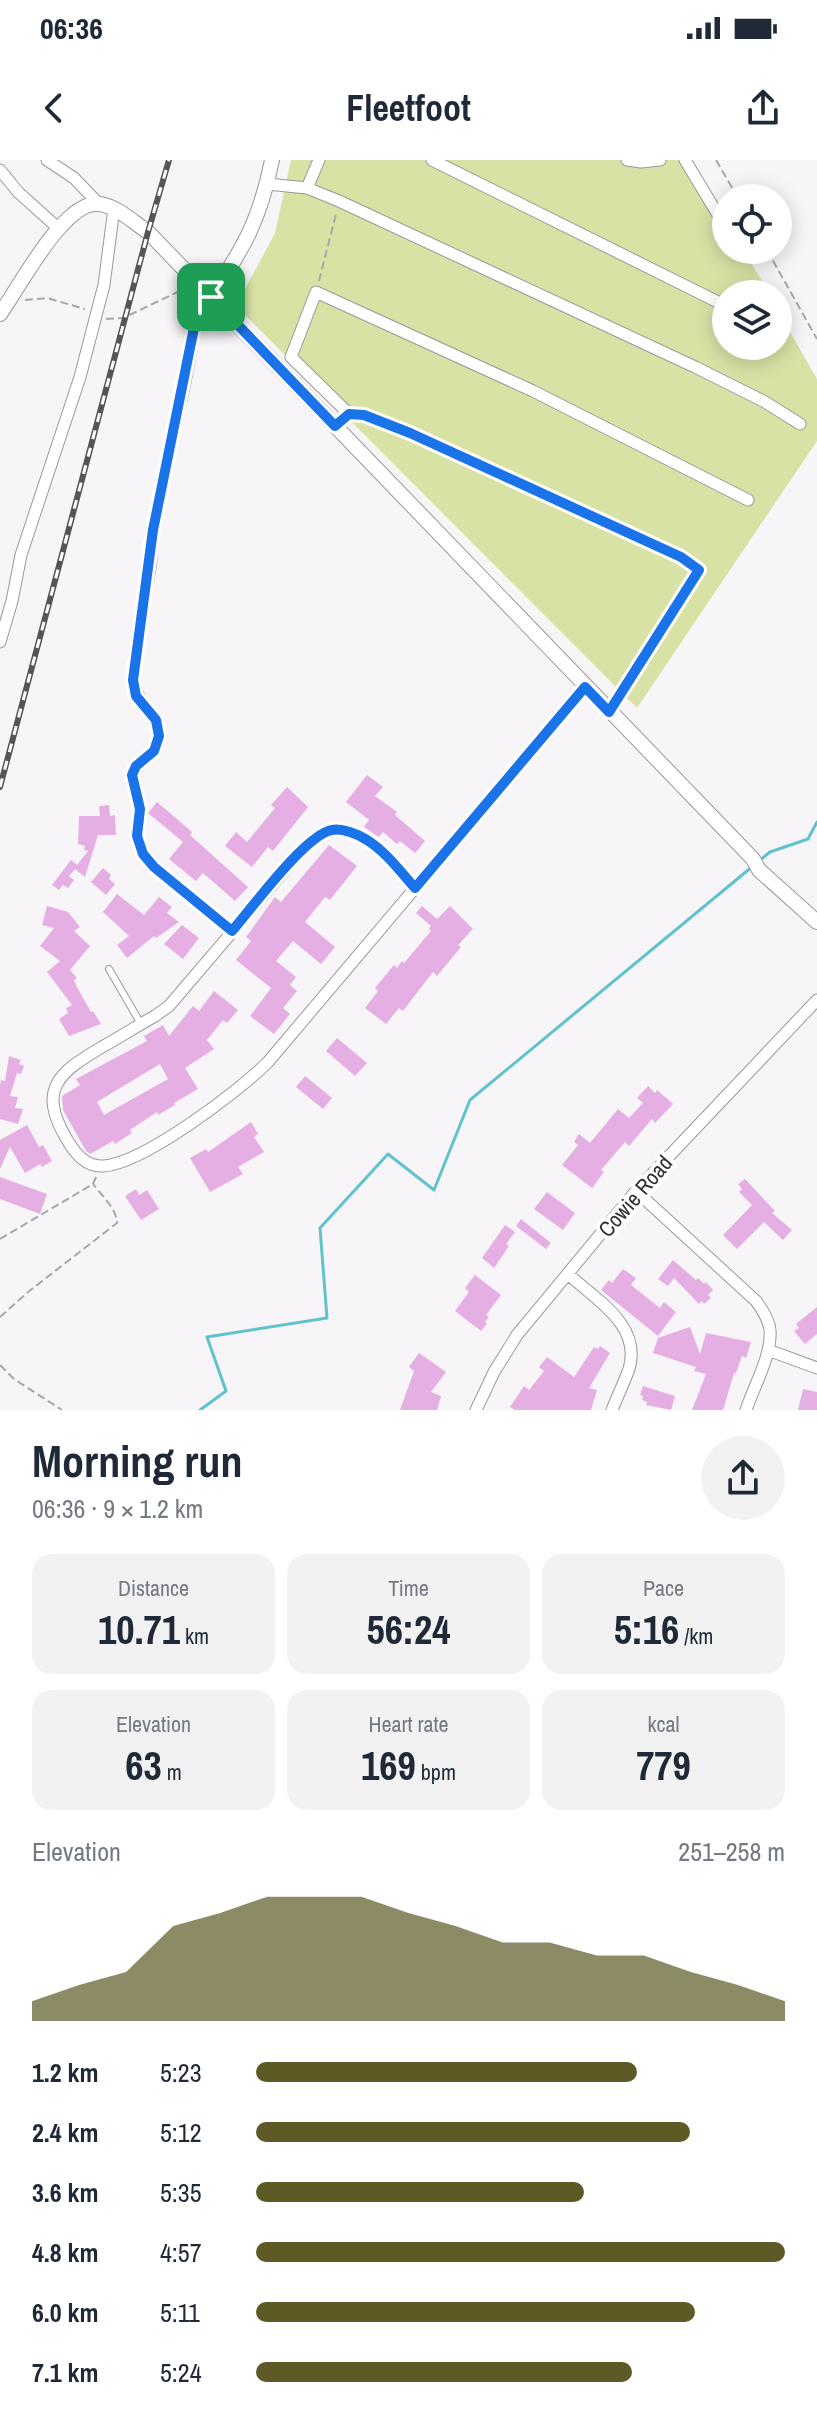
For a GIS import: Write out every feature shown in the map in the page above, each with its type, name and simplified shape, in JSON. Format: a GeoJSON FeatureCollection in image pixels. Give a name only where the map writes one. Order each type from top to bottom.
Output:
{"type":"FeatureCollection","features":[{"type":"Feature","properties":{"kind":"street"},"geometry":{"type":"LineString","coordinates":[[47,160],[74,178],[98,203]]}},
{"type":"Feature","properties":{"kind":"street"},"geometry":{"type":"LineString","coordinates":[[232,931],[154,867],[143,854],[137,836],[140,809],[132,775],[136,766],[154,751],[159,736],[156,720],[136,696],[133,680],[153,530],[194,328],[202,308],[246,242],[258,217],[272,160]]}},
{"type":"Feature","properties":{"kind":"street"},"geometry":{"type":"LineString","coordinates":[[307,188],[319,160]]}},
{"type":"Feature","properties":{"kind":"street"},"geometry":{"type":"LineString","coordinates":[[432,160],[712,299]]}},
{"type":"Feature","properties":{"kind":"street"},"geometry":{"type":"LineString","coordinates":[[627,160],[660,160]]}},
{"type":"Feature","properties":{"kind":"street"},"geometry":{"type":"LineString","coordinates":[[685,160],[712,205]]}},
{"type":"Feature","properties":{"kind":"street"},"geometry":{"type":"LineString","coordinates":[[0,170],[18,192],[58,228]]}},
{"type":"Feature","properties":{"kind":"street"},"geometry":{"type":"LineString","coordinates":[[267,184],[307,188],[339,201],[695,367],[765,402],[800,424]]}},
{"type":"Feature","properties":{"kind":"street"},"geometry":{"type":"LineString","coordinates":[[0,314],[58,228],[86,205],[98,203],[114,208],[148,232],[756,864],[817,922]]}},
{"type":"Feature","properties":{"kind":"street"},"geometry":{"type":"LineString","coordinates":[[0,642],[21,555],[80,377],[104,285],[114,208]]}},
{"type":"Feature","properties":{"kind":"street"},"geometry":{"type":"LineString","coordinates":[[609,712],[699,570],[681,557],[423,439],[364,415],[349,414],[291,357],[316,292],[533,391],[748,500]]}},
{"type":"Feature","properties":{"kind":"street"},"geometry":{"type":"LineString","coordinates":[[335,426],[349,414]]}},
{"type":"Feature","properties":{"kind":"street"},"geometry":{"type":"LineString","coordinates":[[415,888],[383,852],[365,838],[332,830],[316,838],[302,850],[169,1006],[63,1072],[53,1099],[54,1111],[66,1139],[79,1158],[92,1165],[120,1163],[158,1144],[247,1083],[268,1062],[585,687]]}},
{"type":"Feature","properties":{"kind":"street","name":"Cowie Road"},"geometry":{"type":"LineString","coordinates":[[476,1410],[494,1372],[517,1335],[636,1191],[817,1000]]}},
{"type":"Feature","properties":{"kind":"street"},"geometry":{"type":"LineString","coordinates":[[636,1191],[756,1301],[766,1317],[770,1330],[768,1350],[746,1410]]}},
{"type":"Feature","properties":{"kind":"street"},"geometry":{"type":"LineString","coordinates":[[569,1275],[620,1321],[631,1338],[629,1368],[612,1410]]}},
{"type":"Feature","properties":{"kind":"street"},"geometry":{"type":"LineString","coordinates":[[768,1350],[817,1368]]}},
{"type":"Feature","properties":{"kind":"lane"},"geometry":{"type":"LineString","coordinates":[[109,969],[141,1024]]}},
{"type":"Feature","properties":{"kind":"path"},"geometry":{"type":"LineString","coordinates":[[716,160],[730,184]]}},
{"type":"Feature","properties":{"kind":"path"},"geometry":{"type":"LineString","coordinates":[[316,292],[339,201]]}},
{"type":"Feature","properties":{"kind":"path"},"geometry":{"type":"LineString","coordinates":[[775,264],[817,339]]}},
{"type":"Feature","properties":{"kind":"path"},"geometry":{"type":"LineString","coordinates":[[0,1239],[93,1184],[103,1166]]}},
{"type":"Feature","properties":{"kind":"path"},"geometry":{"type":"LineString","coordinates":[[0,1317],[117,1223],[117,1217],[93,1184]]}},
{"type":"Feature","properties":{"kind":"path"},"geometry":{"type":"LineString","coordinates":[[0,1365],[14,1379],[62,1410]]}},
{"type":"Feature","properties":{"kind":"green space"},"geometry":{"type":"Polygon","coordinates":[[[291,160],[692,160],[712,195],[712,264],[752,264],[761,280],[712,280],[712,360],[792,360],[792,335],[817,379],[817,441],[637,708],[236,306],[275,233],[291,160]]]}},
{"type":"Feature","properties":{"kind":"building"},"geometry":{"type":"Polygon","coordinates":[[[367,775],[383,787],[375,796],[397,812],[395,815],[425,841],[415,853],[383,832],[379,837],[364,827],[369,820],[346,802],[367,775]]]}},
{"type":"Feature","properties":{"kind":"building"},"geometry":{"type":"Polygon","coordinates":[[[287,787],[308,807],[273,851],[268,847],[252,867],[225,846],[236,832],[247,842],[275,808],[271,805],[287,787]]]}},
{"type":"Feature","properties":{"kind":"building"},"geometry":{"type":"Polygon","coordinates":[[[157,802],[248,887],[235,901],[203,873],[196,881],[169,859],[183,842],[148,813],[157,802]]]}},
{"type":"Feature","properties":{"kind":"building"},"geometry":{"type":"Polygon","coordinates":[[[109,805],[110,816],[115,815],[116,835],[98,835],[85,877],[75,869],[69,876],[74,880],[68,888],[63,885],[59,890],[52,885],[71,860],[77,865],[88,851],[78,844],[79,816],[100,816],[99,806],[109,805]]]}},
{"type":"Feature","properties":{"kind":"building"},"geometry":{"type":"Polygon","coordinates":[[[329,845],[357,866],[330,900],[325,897],[305,922],[335,947],[321,964],[293,941],[276,961],[296,977],[290,985],[297,991],[283,1008],[290,1014],[274,1034],[250,1016],[271,988],[236,960],[251,941],[246,937],[275,897],[281,902],[329,845]]]}},
{"type":"Feature","properties":{"kind":"building"},"geometry":{"type":"Polygon","coordinates":[[[103,868],[115,884],[106,895],[91,882],[103,868]]]}},
{"type":"Feature","properties":{"kind":"building"},"geometry":{"type":"Polygon","coordinates":[[[117,894],[144,915],[159,897],[172,907],[167,913],[179,922],[156,938],[154,936],[127,958],[117,945],[129,936],[103,912],[117,894]]]}},
{"type":"Feature","properties":{"kind":"building"},"geometry":{"type":"Polygon","coordinates":[[[47,906],[68,912],[80,927],[74,931],[90,946],[70,970],[77,978],[74,980],[91,1012],[101,1024],[69,1036],[59,1019],[68,1013],[66,1008],[72,1005],[47,972],[60,961],[40,946],[54,928],[42,925],[47,906]]]}},
{"type":"Feature","properties":{"kind":"building"},"geometry":{"type":"Polygon","coordinates":[[[422,906],[437,919],[450,906],[473,929],[437,976],[433,972],[403,1011],[399,1008],[386,1024],[365,1008],[378,991],[375,988],[394,965],[397,968],[402,961],[404,963],[431,931],[431,926],[416,913],[422,906]]]}},
{"type":"Feature","properties":{"kind":"building"},"geometry":{"type":"Polygon","coordinates":[[[182,925],[199,938],[183,959],[164,944],[182,925]]]}},
{"type":"Feature","properties":{"kind":"building"},"geometry":{"type":"Polygon","coordinates":[[[214,991],[238,1010],[227,1023],[223,1020],[207,1040],[214,1049],[185,1068],[198,1089],[158,1115],[157,1112],[115,1144],[113,1141],[90,1154],[86,1151],[63,1110],[62,1096],[80,1085],[76,1079],[147,1041],[144,1036],[163,1025],[169,1036],[193,1006],[199,1011],[214,991]],[[160,1064],[97,1102],[104,1115],[168,1079],[160,1064]]]}},
{"type":"Feature","properties":{"kind":"building"},"geometry":{"type":"Polygon","coordinates":[[[337,1038],[367,1063],[355,1076],[326,1051],[337,1038]]]}},
{"type":"Feature","properties":{"kind":"building"},"geometry":{"type":"Polygon","coordinates":[[[9,1056],[21,1060],[19,1064],[24,1066],[21,1074],[17,1073],[10,1096],[18,1097],[15,1108],[23,1109],[18,1124],[0,1119],[0,1085],[1,1080],[5,1081],[9,1056]]]}},
{"type":"Feature","properties":{"kind":"building"},"geometry":{"type":"Polygon","coordinates":[[[305,1076],[332,1098],[323,1109],[296,1087],[305,1076]]]}},
{"type":"Feature","properties":{"kind":"building"},"geometry":{"type":"Polygon","coordinates":[[[648,1086],[673,1104],[655,1123],[652,1119],[629,1146],[625,1142],[601,1170],[604,1172],[592,1188],[562,1165],[578,1145],[574,1142],[579,1134],[590,1143],[618,1109],[629,1118],[643,1103],[637,1098],[648,1086]]]}},
{"type":"Feature","properties":{"kind":"building"},"geometry":{"type":"Polygon","coordinates":[[[251,1122],[258,1134],[254,1137],[264,1152],[238,1167],[243,1174],[210,1192],[190,1158],[206,1149],[208,1152],[251,1122]]]}},
{"type":"Feature","properties":{"kind":"building"},"geometry":{"type":"Polygon","coordinates":[[[27,1125],[39,1147],[43,1145],[52,1161],[25,1173],[10,1147],[0,1169],[0,1140],[27,1125]]]}},
{"type":"Feature","properties":{"kind":"building"},"geometry":{"type":"Polygon","coordinates":[[[0,1177],[47,1194],[40,1214],[0,1199],[0,1177]]]}},
{"type":"Feature","properties":{"kind":"building"},"geometry":{"type":"Polygon","coordinates":[[[745,1179],[775,1211],[772,1213],[792,1230],[783,1240],[764,1222],[737,1249],[723,1235],[752,1205],[739,1192],[742,1189],[738,1184],[745,1179]]]}},
{"type":"Feature","properties":{"kind":"building"},"geometry":{"type":"Polygon","coordinates":[[[136,1189],[139,1195],[147,1190],[159,1209],[141,1220],[125,1196],[136,1189]]]}},
{"type":"Feature","properties":{"kind":"building"},"geometry":{"type":"Polygon","coordinates":[[[547,1192],[575,1213],[563,1230],[534,1209],[547,1192]]]}},
{"type":"Feature","properties":{"kind":"building"},"geometry":{"type":"Polygon","coordinates":[[[521,1219],[551,1243],[546,1249],[516,1226],[521,1219]]]}},
{"type":"Feature","properties":{"kind":"building"},"geometry":{"type":"Polygon","coordinates":[[[505,1225],[515,1232],[494,1268],[482,1258],[505,1225]]]}},
{"type":"Feature","properties":{"kind":"building"},"geometry":{"type":"Polygon","coordinates":[[[673,1260],[713,1290],[708,1295],[711,1298],[704,1304],[702,1301],[699,1304],[674,1278],[668,1286],[658,1279],[673,1260]]]}},
{"type":"Feature","properties":{"kind":"building"},"geometry":{"type":"Polygon","coordinates":[[[623,1269],[636,1278],[631,1285],[660,1308],[664,1302],[676,1312],[658,1336],[601,1290],[609,1280],[612,1283],[623,1269]]]}},
{"type":"Feature","properties":{"kind":"building"},"geometry":{"type":"Polygon","coordinates":[[[475,1275],[501,1295],[486,1315],[489,1317],[485,1322],[487,1324],[481,1331],[455,1311],[469,1292],[465,1288],[475,1275]]]}},
{"type":"Feature","properties":{"kind":"building"},"geometry":{"type":"Polygon","coordinates":[[[817,1307],[817,1334],[805,1344],[794,1331],[799,1328],[796,1324],[817,1307]]]}},
{"type":"Feature","properties":{"kind":"building"},"geometry":{"type":"Polygon","coordinates":[[[690,1327],[700,1354],[706,1333],[751,1342],[746,1358],[742,1356],[734,1373],[723,1410],[692,1410],[706,1374],[694,1371],[696,1367],[653,1353],[658,1338],[690,1327]]]}},
{"type":"Feature","properties":{"kind":"building"},"geometry":{"type":"Polygon","coordinates":[[[600,1346],[610,1353],[589,1388],[597,1390],[591,1410],[515,1410],[510,1407],[524,1386],[529,1390],[544,1371],[539,1367],[547,1357],[574,1377],[594,1347],[598,1349],[600,1346]]]}},
{"type":"Feature","properties":{"kind":"building"},"geometry":{"type":"Polygon","coordinates":[[[419,1353],[446,1372],[431,1392],[441,1396],[437,1410],[400,1410],[414,1371],[409,1367],[419,1353]]]}},
{"type":"Feature","properties":{"kind":"building"},"geometry":{"type":"Polygon","coordinates":[[[643,1386],[675,1396],[671,1410],[646,1405],[647,1402],[640,1395],[643,1386]]]}},
{"type":"Feature","properties":{"kind":"building"},"geometry":{"type":"Polygon","coordinates":[[[803,1389],[817,1392],[817,1410],[798,1410],[803,1389]]]}},
{"type":"Feature","properties":{"kind":"waterway"},"geometry":{"type":"LineString","coordinates":[[759,861],[770,852],[808,839],[817,822]]}},
{"type":"Feature","properties":{"kind":"waterway"},"geometry":{"type":"LineString","coordinates":[[200,1410],[226,1391],[207,1337],[327,1318],[320,1228],[388,1154],[434,1190],[470,1100],[753,866]]}},
{"type":"Feature","properties":{"kind":"railway"},"geometry":{"type":"LineString","coordinates":[[0,787],[169,160]]}},
{"type":"Feature","properties":{"kind":"route"},"geometry":{"type":"LineString","coordinates":[[211,297],[335,426],[349,414],[364,415],[410,433],[681,557],[699,570],[609,712],[585,687],[415,888],[383,852],[365,838],[332,830],[302,850],[232,931],[154,867],[143,854],[137,836],[140,809],[132,775],[136,766],[154,751],[159,736],[156,720],[136,696],[133,680],[142,599],[194,328],[197,317],[211,297]]}}]}
